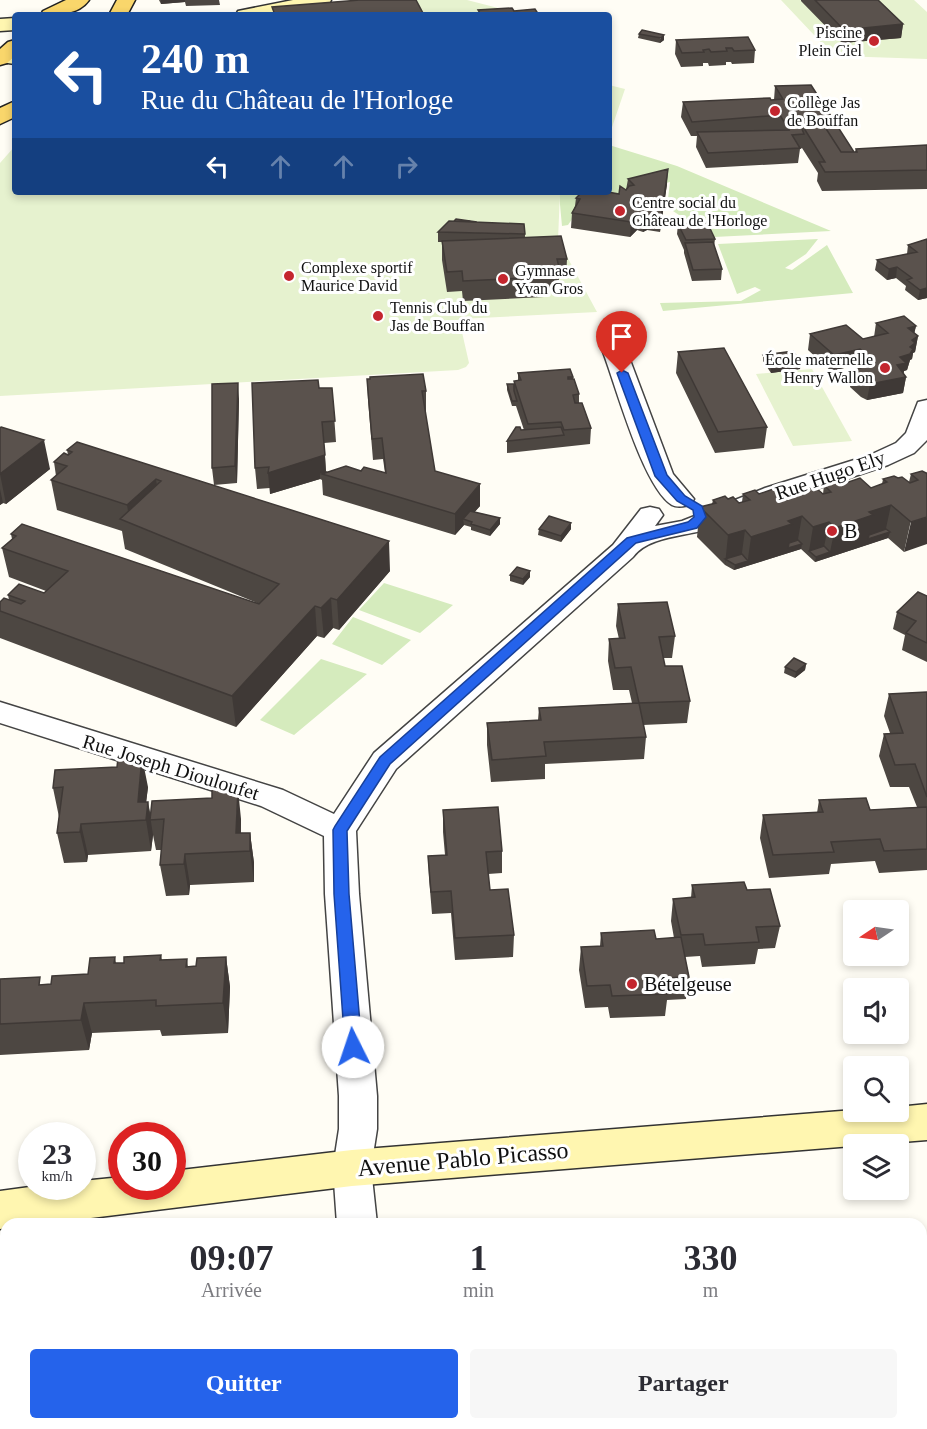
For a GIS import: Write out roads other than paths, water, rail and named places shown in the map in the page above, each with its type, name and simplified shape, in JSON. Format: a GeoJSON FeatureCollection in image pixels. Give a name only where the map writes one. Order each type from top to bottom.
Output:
{"type":"FeatureCollection","features":[{"type":"Feature","properties":{"kind":"main road"},"geometry":{"type":"LineString","coordinates":[[56,12],[80,0]]}},
{"type":"Feature","properties":{"kind":"main road"},"geometry":{"type":"LineString","coordinates":[[260,12],[322,0]]}},
{"type":"Feature","properties":{"kind":"main road"},"geometry":{"type":"LineString","coordinates":[[276,12],[334,0]]}},
{"type":"Feature","properties":{"kind":"main road","name":"Avenue Pablo Picasso"},"geometry":{"type":"LineString","coordinates":[[0,1210],[352,1168],[927,1122]]}},
{"type":"Feature","properties":{"kind":"street"},"geometry":{"type":"LineString","coordinates":[[615,352],[673,507]]}},
{"type":"Feature","properties":{"kind":"street","name":"Rue Hugo Ely"},"geometry":{"type":"LineString","coordinates":[[340,830],[385,761],[673,507],[744,504],[879,460],[905,448],[918,435],[927,407]]}},
{"type":"Feature","properties":{"kind":"street","name":"Rue Joseph Diouloufet"},"geometry":{"type":"LineString","coordinates":[[0,712],[272,798],[340,830]]}},
{"type":"Feature","properties":{"kind":"street"},"geometry":{"type":"LineString","coordinates":[[340,830],[342,894],[358,1096],[358,1129],[352,1168],[356,1218]]}},
{"type":"Feature","properties":{"kind":"place","name":"Piscine Plein Ciel"},"geometry":{"type":"Point","coordinates":[874,41]}},
{"type":"Feature","properties":{"kind":"place","name":"Collège Jas de Bouffan"},"geometry":{"type":"Point","coordinates":[775,111]}},
{"type":"Feature","properties":{"kind":"place","name":"Centre social du Château de l'Horloge"},"geometry":{"type":"Point","coordinates":[620,211]}},
{"type":"Feature","properties":{"kind":"place","name":"Complexe sportif Maurice David"},"geometry":{"type":"Point","coordinates":[289,276]}},
{"type":"Feature","properties":{"kind":"place","name":"Gymnase Yvan Gros"},"geometry":{"type":"Point","coordinates":[503,279]}},
{"type":"Feature","properties":{"kind":"place","name":"Tennis Club du Jas de Bouffan"},"geometry":{"type":"Point","coordinates":[378,316]}},
{"type":"Feature","properties":{"kind":"place","name":"École maternelle Henry Wallon"},"geometry":{"type":"Point","coordinates":[885,368]}},
{"type":"Feature","properties":{"kind":"place","name":"B"},"geometry":{"type":"Point","coordinates":[832,531]}},
{"type":"Feature","properties":{"kind":"place","name":"Bételgeuse"},"geometry":{"type":"Point","coordinates":[632,984]}}]}
